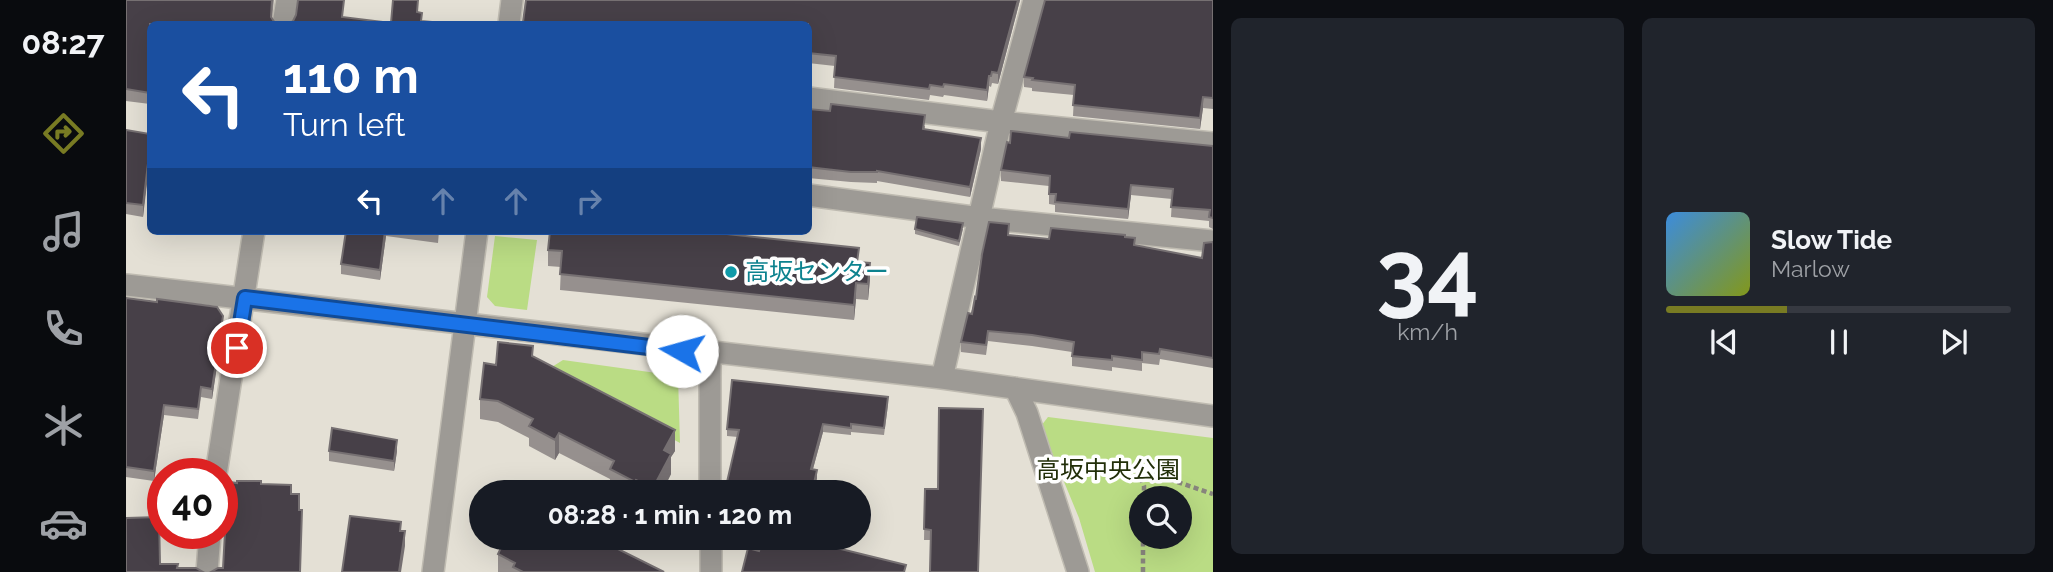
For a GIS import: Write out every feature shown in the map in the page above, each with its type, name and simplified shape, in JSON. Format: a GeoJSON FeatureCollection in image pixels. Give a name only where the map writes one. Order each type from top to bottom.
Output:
{"type":"FeatureCollection","features":[{"type":"Feature","properties":{"kind":"street"},"geometry":{"type":"LineString","coordinates":[[284,21],[287,0]]}},
{"type":"Feature","properties":{"kind":"street"},"geometry":{"type":"LineString","coordinates":[[509,21],[512,0]]}},
{"type":"Feature","properties":{"kind":"street"},"geometry":{"type":"LineString","coordinates":[[942,379],[1001,122],[1034,0]]}},
{"type":"Feature","properties":{"kind":"street"},"geometry":{"type":"LineString","coordinates":[[812,98],[1001,122],[1213,143]]}},
{"type":"Feature","properties":{"kind":"street"},"geometry":{"type":"LineString","coordinates":[[812,196],[981,218],[1213,241]]}},
{"type":"Feature","properties":{"kind":"street"},"geometry":{"type":"LineString","coordinates":[[219,458],[253,235]]}},
{"type":"Feature","properties":{"kind":"street"},"geometry":{"type":"LineString","coordinates":[[433,572],[476,235]]}},
{"type":"Feature","properties":{"kind":"street"},"geometry":{"type":"LineString","coordinates":[[126,285],[942,379],[1213,416]]}},
{"type":"Feature","properties":{"kind":"street"},"geometry":{"type":"LineString","coordinates":[[710,354],[710,480]]}},
{"type":"Feature","properties":{"kind":"street"},"geometry":{"type":"LineString","coordinates":[[1015,388],[1027,413],[1078,572]]}},
{"type":"Feature","properties":{"kind":"street"},"geometry":{"type":"LineString","coordinates":[[207,572],[209,549]]}},
{"type":"Feature","properties":{"kind":"street"},"geometry":{"type":"LineString","coordinates":[[710,550],[711,572]]}},
{"type":"Feature","properties":{"kind":"path"},"geometry":{"type":"LineString","coordinates":[[1144,486],[1136,468],[1189,486]]}},
{"type":"Feature","properties":{"kind":"path"},"geometry":{"type":"LineString","coordinates":[[1192,487],[1213,494]]}},
{"type":"Feature","properties":{"kind":"path"},"geometry":{"type":"LineString","coordinates":[[1143,549],[1143,572]]}},
{"type":"Feature","properties":{"kind":"green space"},"geometry":{"type":"Polygon","coordinates":[[[495,236],[537,240],[527,310],[495,306],[487,297],[495,236]]]}},
{"type":"Feature","properties":{"kind":"green space"},"geometry":{"type":"Polygon","coordinates":[[[563,360],[678,376],[680,443],[547,370],[563,360]]]}},
{"type":"Feature","properties":{"kind":"green space","name":"高坂中央公園"},"geometry":{"type":"Polygon","coordinates":[[[1048,417],[1213,438],[1213,572],[1095,572],[1079,518],[1041,426],[1048,417]]]}},
{"type":"Feature","properties":{"kind":"building"},"geometry":{"type":"Polygon","coordinates":[[[126,0],[272,0],[271,17],[274,21],[147,21],[147,92],[126,89],[126,0]]]}},
{"type":"Feature","properties":{"kind":"building"},"geometry":{"type":"Polygon","coordinates":[[[298,0],[344,0],[342,17],[375,21],[293,21],[298,0]]]}},
{"type":"Feature","properties":{"kind":"building"},"geometry":{"type":"Polygon","coordinates":[[[393,0],[418,0],[417,12],[422,13],[421,21],[391,21],[393,0]]]}},
{"type":"Feature","properties":{"kind":"building"},"geometry":{"type":"Polygon","coordinates":[[[526,0],[1018,0],[998,73],[992,72],[989,76],[987,90],[944,84],[943,87],[930,85],[929,89],[834,77],[836,56],[812,53],[812,21],[523,21],[526,0]]]}},
{"type":"Feature","properties":{"kind":"building"},"geometry":{"type":"Polygon","coordinates":[[[1045,0],[1213,0],[1213,98],[1203,97],[1200,118],[1073,105],[1075,85],[1024,77],[1045,0]]]}},
{"type":"Feature","properties":{"kind":"building"},"geometry":{"type":"Polygon","coordinates":[[[831,104],[925,115],[923,129],[981,138],[970,187],[877,171],[851,172],[812,167],[812,109],[830,111],[831,104]]]}},
{"type":"Feature","properties":{"kind":"building"},"geometry":{"type":"Polygon","coordinates":[[[126,130],[147,134],[147,172],[143,205],[126,203],[126,130]]]}},
{"type":"Feature","properties":{"kind":"building"},"geometry":{"type":"Polygon","coordinates":[[[1011,131],[1069,138],[1070,132],[1213,146],[1213,218],[1209,217],[1210,210],[1171,207],[1173,189],[1131,185],[1128,209],[1055,202],[1056,194],[1049,194],[1050,176],[1001,170],[1011,131]]]}},
{"type":"Feature","properties":{"kind":"building"},"geometry":{"type":"Polygon","coordinates":[[[917,217],[963,223],[959,241],[915,229],[917,217]]]}},
{"type":"Feature","properties":{"kind":"building"},"geometry":{"type":"Polygon","coordinates":[[[989,222],[1009,224],[1008,235],[1049,239],[1051,228],[1125,235],[1135,238],[1134,245],[1202,258],[1204,243],[1213,242],[1213,358],[1160,349],[1159,354],[1142,352],[1142,360],[1112,356],[1112,360],[1072,356],[1074,342],[988,331],[986,345],[961,342],[968,313],[972,314],[976,298],[989,222]]]}},
{"type":"Feature","properties":{"kind":"building"},"geometry":{"type":"Polygon","coordinates":[[[345,235],[384,235],[380,270],[341,264],[345,235]]]}},
{"type":"Feature","properties":{"kind":"building","name":"高坂センター"},"geometry":{"type":"Polygon","coordinates":[[[550,235],[737,235],[859,248],[857,262],[870,263],[868,284],[856,283],[854,305],[560,274],[562,251],[548,250],[550,235]]]}},
{"type":"Feature","properties":{"kind":"building"},"geometry":{"type":"Polygon","coordinates":[[[126,298],[217,307],[223,316],[212,389],[201,387],[198,409],[164,405],[156,458],[147,458],[147,470],[126,467],[126,298]]]}},
{"type":"Feature","properties":{"kind":"building"},"geometry":{"type":"Polygon","coordinates":[[[498,342],[533,346],[532,356],[675,430],[664,450],[671,454],[657,480],[631,480],[610,469],[614,461],[559,433],[555,440],[529,426],[533,419],[498,401],[480,399],[484,363],[496,365],[498,342]]]}},
{"type":"Feature","properties":{"kind":"building"},"geometry":{"type":"Polygon","coordinates":[[[732,380],[888,397],[884,428],[851,424],[851,428],[823,424],[811,469],[817,470],[815,480],[727,480],[739,430],[727,429],[732,380]]]}},
{"type":"Feature","properties":{"kind":"building"},"geometry":{"type":"Polygon","coordinates":[[[939,408],[983,409],[978,572],[930,572],[931,530],[924,529],[925,489],[938,489],[939,408]]]}},
{"type":"Feature","properties":{"kind":"building"},"geometry":{"type":"Polygon","coordinates":[[[332,428],[397,440],[394,461],[329,451],[332,428]]]}},
{"type":"Feature","properties":{"kind":"building"},"geometry":{"type":"Polygon","coordinates":[[[238,481],[291,485],[291,494],[299,494],[299,510],[302,510],[300,572],[211,572],[223,568],[224,549],[238,549],[238,481]]]}},
{"type":"Feature","properties":{"kind":"building"},"geometry":{"type":"Polygon","coordinates":[[[350,516],[401,522],[400,531],[405,531],[399,572],[342,572],[350,516]]]}},
{"type":"Feature","properties":{"kind":"building"},"geometry":{"type":"Polygon","coordinates":[[[147,517],[147,549],[160,549],[160,564],[178,564],[177,568],[196,568],[203,572],[126,572],[126,518],[147,517]]]}},
{"type":"Feature","properties":{"kind":"building"},"geometry":{"type":"Polygon","coordinates":[[[500,550],[620,550],[664,572],[523,572],[513,567],[515,563],[498,554],[500,550]]]}},
{"type":"Feature","properties":{"kind":"building"},"geometry":{"type":"Polygon","coordinates":[[[748,550],[845,550],[906,565],[904,572],[742,572],[748,550]]]}},
{"type":"Feature","properties":{"kind":"place","name":"高坂センター"},"geometry":{"type":"Point","coordinates":[731,272]}},
{"type":"Feature","properties":{"kind":"route"},"geometry":{"type":"LineString","coordinates":[[237,348],[245,298],[682,351]]}}]}
